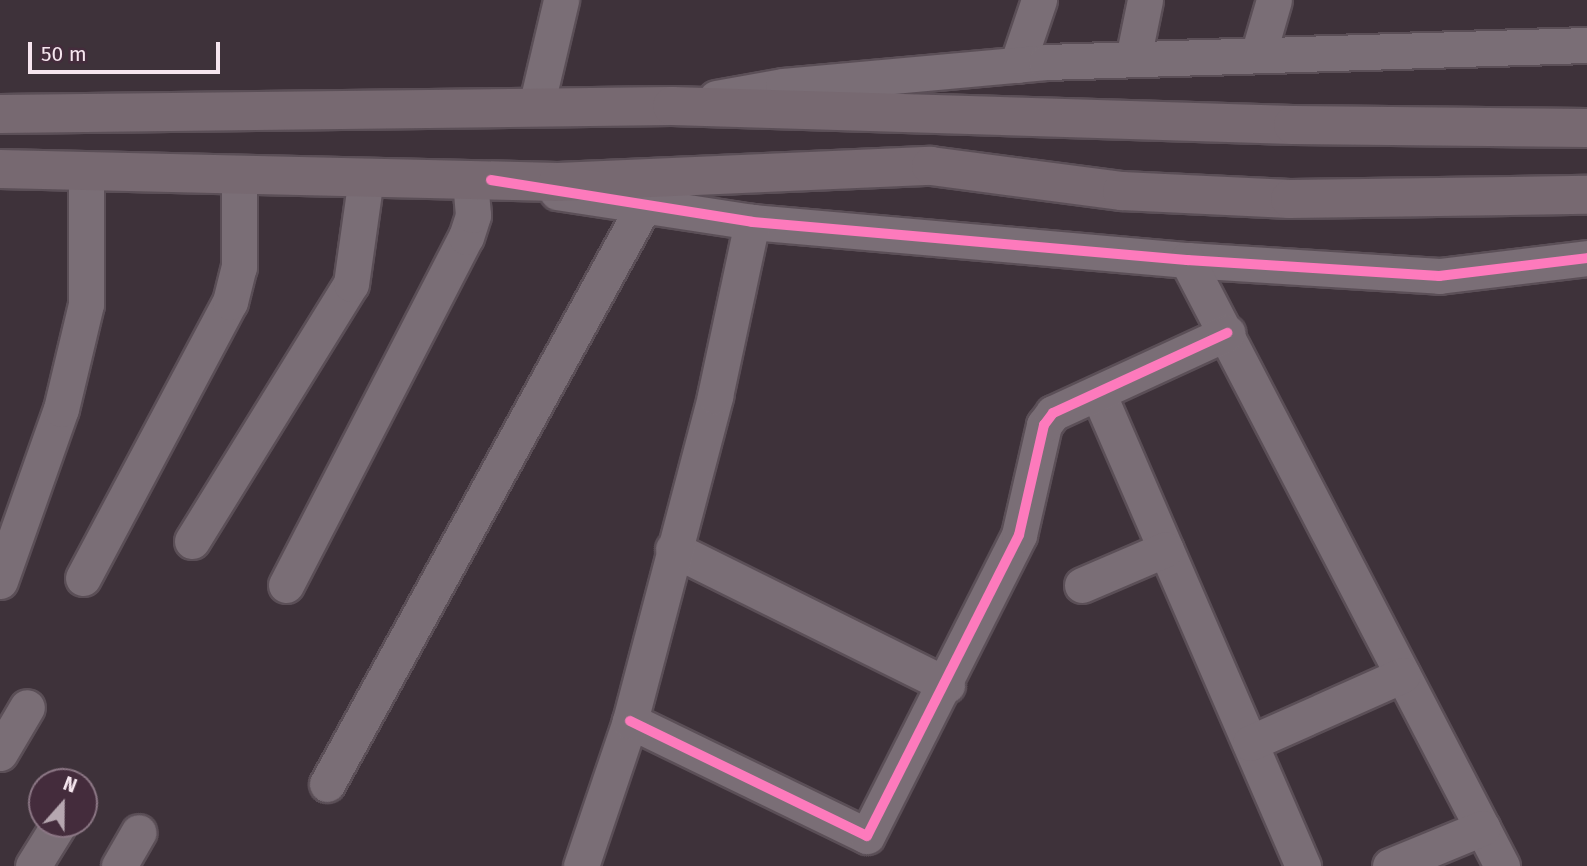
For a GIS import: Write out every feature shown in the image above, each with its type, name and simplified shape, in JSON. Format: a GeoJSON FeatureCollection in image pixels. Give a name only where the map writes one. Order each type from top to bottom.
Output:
{"type":"FeatureCollection","features":[{"type":"Feature","properties":{"kind":"main road"},"geometry":{"type":"LineString","coordinates":[[0,114],[671,106],[1293,125],[1587,128]]}},
{"type":"Feature","properties":{"kind":"main road"},"geometry":{"type":"LineString","coordinates":[[0,169],[558,182],[931,166],[1122,191],[1290,199],[1587,195]]}},
{"type":"Feature","properties":{"kind":"street"},"geometry":{"type":"LineString","coordinates":[[536,107],[561,0]]}},
{"type":"Feature","properties":{"kind":"street"},"geometry":{"type":"LineString","coordinates":[[1017,65],[1039,0]]}},
{"type":"Feature","properties":{"kind":"street"},"geometry":{"type":"LineString","coordinates":[[1133,59],[1145,0]]}},
{"type":"Feature","properties":{"kind":"street"},"geometry":{"type":"LineString","coordinates":[[1258,55],[1274,0]]}},
{"type":"Feature","properties":{"kind":"street"},"geometry":{"type":"LineString","coordinates":[[671,106],[783,86],[1017,65],[1587,45]]}},
{"type":"Feature","properties":{"kind":"street"},"geometry":{"type":"LineString","coordinates":[[0,581],[61,409],[86,304],[86,171]]}},
{"type":"Feature","properties":{"kind":"street"},"geometry":{"type":"LineString","coordinates":[[83,578],[230,302],[239,267],[239,174]]}},
{"type":"Feature","properties":{"kind":"street"},"geometry":{"type":"LineString","coordinates":[[192,541],[351,284],[366,177]]}},
{"type":"Feature","properties":{"kind":"street"},"geometry":{"type":"LineString","coordinates":[[286,584],[466,237],[480,180],[752,222],[1187,260],[1439,276],[1587,258]]}},
{"type":"Feature","properties":{"kind":"street"},"geometry":{"type":"LineString","coordinates":[[327,784],[643,207]]}},
{"type":"Feature","properties":{"kind":"street"},"geometry":{"type":"LineString","coordinates":[[581,866],[630,721],[715,396],[752,222]]}},
{"type":"Feature","properties":{"kind":"street"},"geometry":{"type":"LineString","coordinates":[[1187,260],[1502,866]]}},
{"type":"Feature","properties":{"kind":"street"},"geometry":{"type":"LineString","coordinates":[[630,721],[867,836],[947,685],[1019,535],[1044,425],[1053,413],[1227,333]]}},
{"type":"Feature","properties":{"kind":"street"},"geometry":{"type":"LineString","coordinates":[[1098,393],[1303,866]]}},
{"type":"Feature","properties":{"kind":"street"},"geometry":{"type":"LineString","coordinates":[[673,549],[947,685]]}},
{"type":"Feature","properties":{"kind":"street"},"geometry":{"type":"LineString","coordinates":[[1082,585],[1166,550]]}},
{"type":"Feature","properties":{"kind":"street"},"geometry":{"type":"LineString","coordinates":[[1250,743],[1403,675]]}},
{"type":"Feature","properties":{"kind":"street"},"geometry":{"type":"LineString","coordinates":[[0,752],[27,707]]}},
{"type":"Feature","properties":{"kind":"street"},"geometry":{"type":"LineString","coordinates":[[1390,866],[1482,828]]}},
{"type":"Feature","properties":{"kind":"street"},"geometry":{"type":"LineString","coordinates":[[119,866],[139,832]]}},
{"type":"Feature","properties":{"kind":"street"},"geometry":{"type":"LineString","coordinates":[[33,866],[50,838]]}},
{"type":"Feature","properties":{"kind":"cycle path"},"geometry":{"type":"LineString","coordinates":[[491,180],[752,222],[1187,260],[1439,276],[1587,258]]}},
{"type":"Feature","properties":{"kind":"cycle path"},"geometry":{"type":"LineString","coordinates":[[630,721],[867,836],[1019,535],[1044,425],[1053,413],[1227,333]]}}]}
